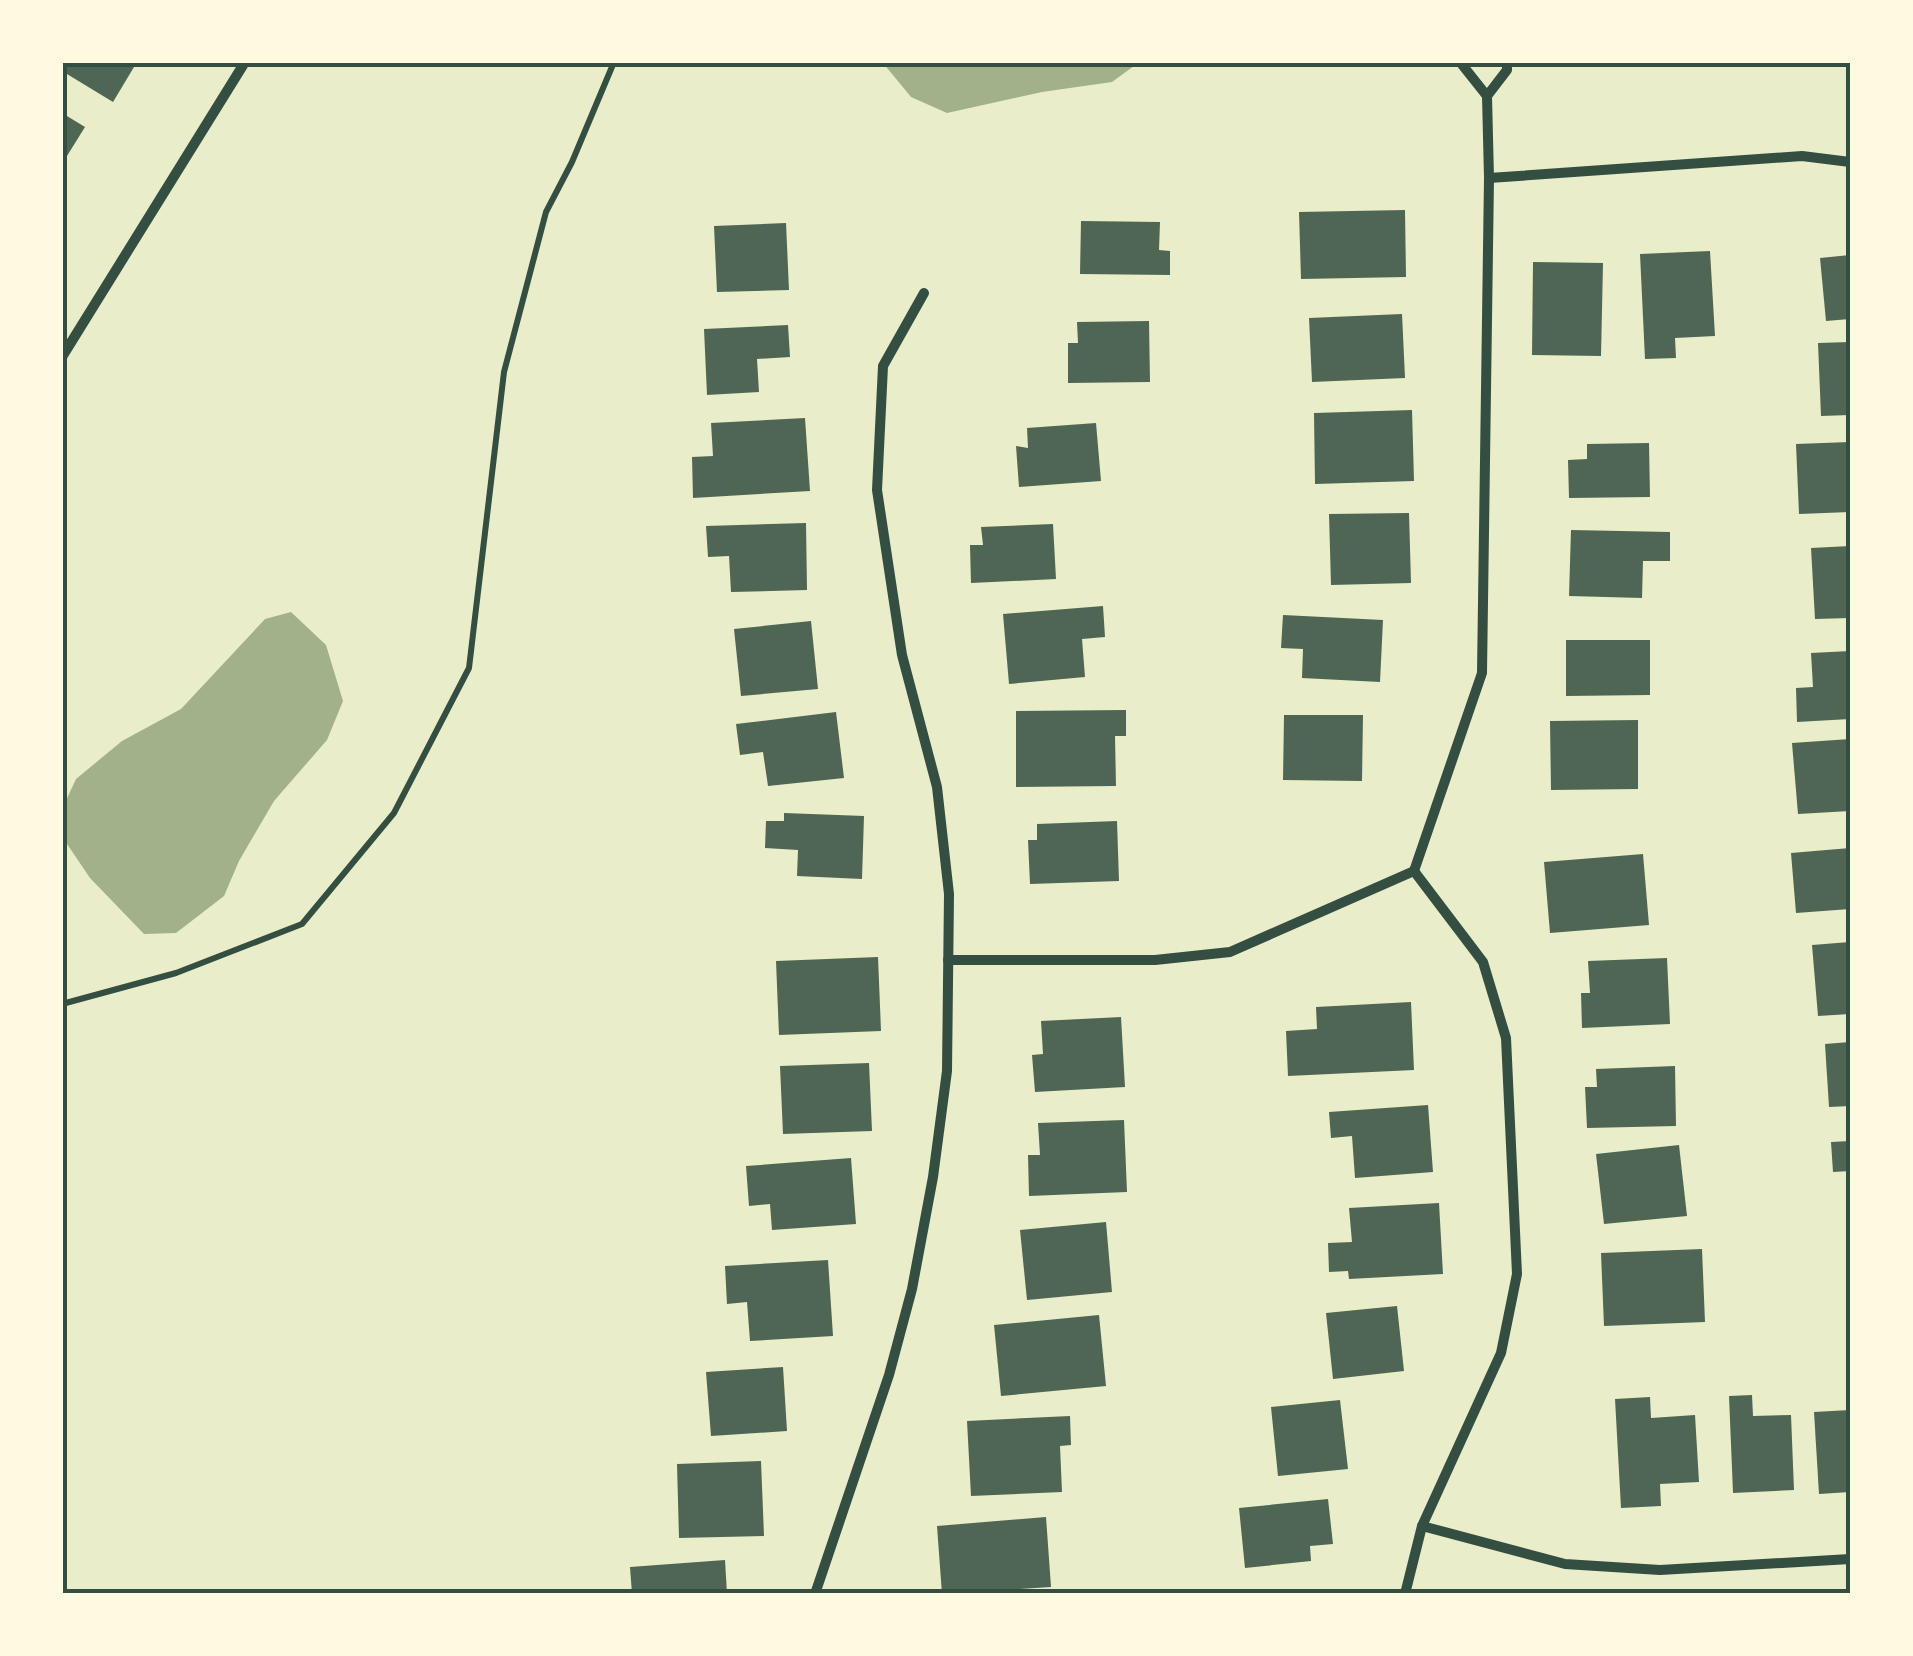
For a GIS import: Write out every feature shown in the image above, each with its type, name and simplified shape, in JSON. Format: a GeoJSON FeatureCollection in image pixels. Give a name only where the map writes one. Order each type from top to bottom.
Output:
{"type":"FeatureCollection","features":[{"type":"Feature","properties":{"kind":"street"},"geometry":{"type":"LineString","coordinates":[[62,357],[245,62]]}},
{"type":"Feature","properties":{"kind":"street"},"geometry":{"type":"LineString","coordinates":[[948,960],[1155,960],[1230,952],[1414,871],[1482,673],[1489,178],[1486,96],[1460,62]]}},
{"type":"Feature","properties":{"kind":"street"},"geometry":{"type":"LineString","coordinates":[[1486,96],[1507,70],[1507,62]]}},
{"type":"Feature","properties":{"kind":"street"},"geometry":{"type":"LineString","coordinates":[[1489,178],[1802,156],[1850,162]]}},
{"type":"Feature","properties":{"kind":"street"},"geometry":{"type":"LineString","coordinates":[[815,1594],[889,1375],[912,1288],[933,1178],[947,1070],[949,894],[937,786],[902,655],[877,490],[883,366],[924,293]]}},
{"type":"Feature","properties":{"kind":"street"},"geometry":{"type":"LineString","coordinates":[[1405,1594],[1422,1526],[1501,1353],[1517,1274],[1506,1038],[1482,962],[1414,871]]}},
{"type":"Feature","properties":{"kind":"street"},"geometry":{"type":"LineString","coordinates":[[1422,1526],[1565,1564],[1660,1570],[1850,1559]]}},
{"type":"Feature","properties":{"kind":"path"},"geometry":{"type":"LineString","coordinates":[[62,1004],[176,973],[302,924],[394,813],[469,668],[504,372],[546,212],[572,162],[614,62]]}},
{"type":"Feature","properties":{"kind":"shaded area"},"geometry":{"type":"Polygon","coordinates":[[[883,63],[1138,63],[1112,82],[1042,92],[947,113],[911,97],[883,63]]]}},
{"type":"Feature","properties":{"kind":"shaded area"},"geometry":{"type":"Polygon","coordinates":[[[291,612],[326,645],[343,701],[327,740],[274,801],[239,861],[224,896],[176,933],[144,934],[90,878],[63,838],[63,807],[76,779],[122,741],[181,709],[265,619],[291,612]]]}},
{"type":"Feature","properties":{"kind":"building"},"geometry":{"type":"Polygon","coordinates":[[[62,62],[137,62],[113,102],[62,71],[62,62]]]}},
{"type":"Feature","properties":{"kind":"building"},"geometry":{"type":"Polygon","coordinates":[[[62,113],[85,127],[62,164],[62,113]]]}},
{"type":"Feature","properties":{"kind":"building"},"geometry":{"type":"Polygon","coordinates":[[[1405,210],[1406,277],[1301,279],[1299,212],[1405,210]]]}},
{"type":"Feature","properties":{"kind":"building"},"geometry":{"type":"Polygon","coordinates":[[[1081,221],[1160,222],[1159,250],[1170,251],[1170,275],[1080,274],[1081,221]]]}},
{"type":"Feature","properties":{"kind":"building"},"geometry":{"type":"Polygon","coordinates":[[[786,223],[789,290],[717,292],[714,226],[786,223]]]}},
{"type":"Feature","properties":{"kind":"building"},"geometry":{"type":"Polygon","coordinates":[[[1710,251],[1715,336],[1675,338],[1676,358],[1645,359],[1640,254],[1710,251]]]}},
{"type":"Feature","properties":{"kind":"building"},"geometry":{"type":"Polygon","coordinates":[[[1850,255],[1850,319],[1826,321],[1820,258],[1850,255]]]}},
{"type":"Feature","properties":{"kind":"building"},"geometry":{"type":"Polygon","coordinates":[[[1533,262],[1603,263],[1601,356],[1532,355],[1533,262]]]}},
{"type":"Feature","properties":{"kind":"building"},"geometry":{"type":"Polygon","coordinates":[[[1402,314],[1405,378],[1312,382],[1309,318],[1402,314]]]}},
{"type":"Feature","properties":{"kind":"building"},"geometry":{"type":"Polygon","coordinates":[[[1149,321],[1150,382],[1068,383],[1068,343],[1078,343],[1077,322],[1149,321]]]}},
{"type":"Feature","properties":{"kind":"building"},"geometry":{"type":"Polygon","coordinates":[[[788,325],[790,357],[757,359],[759,392],[707,395],[704,329],[788,325]]]}},
{"type":"Feature","properties":{"kind":"building"},"geometry":{"type":"Polygon","coordinates":[[[1850,342],[1850,415],[1821,416],[1818,343],[1850,342]]]}},
{"type":"Feature","properties":{"kind":"building"},"geometry":{"type":"Polygon","coordinates":[[[1412,410],[1414,481],[1315,484],[1314,413],[1412,410]]]}},
{"type":"Feature","properties":{"kind":"building"},"geometry":{"type":"Polygon","coordinates":[[[805,418],[810,491],[693,498],[692,457],[713,456],[711,423],[805,418]]]}},
{"type":"Feature","properties":{"kind":"building"},"geometry":{"type":"Polygon","coordinates":[[[1096,423],[1101,481],[1019,487],[1016,446],[1028,448],[1027,428],[1096,423]]]}},
{"type":"Feature","properties":{"kind":"building"},"geometry":{"type":"Polygon","coordinates":[[[1850,442],[1850,512],[1799,514],[1796,444],[1850,442]]]}},
{"type":"Feature","properties":{"kind":"building"},"geometry":{"type":"Polygon","coordinates":[[[1649,443],[1650,497],[1569,498],[1568,460],[1587,459],[1587,444],[1649,443]]]}},
{"type":"Feature","properties":{"kind":"building"},"geometry":{"type":"Polygon","coordinates":[[[1409,513],[1411,583],[1331,585],[1329,514],[1409,513]]]}},
{"type":"Feature","properties":{"kind":"building"},"geometry":{"type":"Polygon","coordinates":[[[806,523],[807,590],[731,592],[729,556],[708,557],[706,526],[806,523]]]}},
{"type":"Feature","properties":{"kind":"building"},"geometry":{"type":"Polygon","coordinates":[[[1053,524],[1056,579],[971,583],[970,545],[983,545],[981,527],[1053,524]]]}},
{"type":"Feature","properties":{"kind":"building"},"geometry":{"type":"Polygon","coordinates":[[[1571,530],[1670,532],[1670,561],[1643,561],[1642,598],[1569,596],[1571,530]]]}},
{"type":"Feature","properties":{"kind":"building"},"geometry":{"type":"Polygon","coordinates":[[[1850,546],[1850,618],[1815,619],[1811,548],[1850,546]]]}},
{"type":"Feature","properties":{"kind":"building"},"geometry":{"type":"Polygon","coordinates":[[[1103,606],[1105,637],[1082,639],[1085,677],[1009,684],[1003,614],[1103,606]]]}},
{"type":"Feature","properties":{"kind":"building"},"geometry":{"type":"Polygon","coordinates":[[[1283,615],[1383,620],[1380,682],[1302,678],[1303,649],[1281,648],[1283,615]]]}},
{"type":"Feature","properties":{"kind":"building"},"geometry":{"type":"Polygon","coordinates":[[[811,621],[818,689],[741,696],[734,629],[811,621]]]}},
{"type":"Feature","properties":{"kind":"building"},"geometry":{"type":"Polygon","coordinates":[[[1566,640],[1650,640],[1650,695],[1566,696],[1566,640]]]}},
{"type":"Feature","properties":{"kind":"building"},"geometry":{"type":"Polygon","coordinates":[[[1850,651],[1850,719],[1797,722],[1796,688],[1813,687],[1811,653],[1850,651]]]}},
{"type":"Feature","properties":{"kind":"building"},"geometry":{"type":"Polygon","coordinates":[[[1126,710],[1126,736],[1115,736],[1116,786],[1016,787],[1016,711],[1126,710]]]}},
{"type":"Feature","properties":{"kind":"building"},"geometry":{"type":"Polygon","coordinates":[[[836,712],[844,778],[768,786],[763,752],[740,755],[736,724],[836,712]]]}},
{"type":"Feature","properties":{"kind":"building"},"geometry":{"type":"Polygon","coordinates":[[[1284,715],[1363,715],[1362,781],[1283,780],[1284,715]]]}},
{"type":"Feature","properties":{"kind":"building"},"geometry":{"type":"Polygon","coordinates":[[[1638,720],[1638,789],[1551,790],[1550,721],[1638,720]]]}},
{"type":"Feature","properties":{"kind":"building"},"geometry":{"type":"Polygon","coordinates":[[[1850,739],[1850,811],[1798,814],[1792,743],[1850,739]]]}},
{"type":"Feature","properties":{"kind":"building"},"geometry":{"type":"Polygon","coordinates":[[[784,813],[864,816],[862,879],[797,876],[798,850],[765,848],[766,821],[784,821],[784,813]]]}},
{"type":"Feature","properties":{"kind":"building"},"geometry":{"type":"Polygon","coordinates":[[[1117,821],[1119,881],[1030,884],[1028,840],[1037,840],[1037,824],[1117,821]]]}},
{"type":"Feature","properties":{"kind":"building"},"geometry":{"type":"Polygon","coordinates":[[[1850,848],[1850,909],[1796,913],[1791,853],[1850,848]]]}},
{"type":"Feature","properties":{"kind":"building"},"geometry":{"type":"Polygon","coordinates":[[[1643,854],[1649,925],[1550,933],[1544,862],[1643,854]]]}},
{"type":"Feature","properties":{"kind":"building"},"geometry":{"type":"Polygon","coordinates":[[[1850,942],[1850,1014],[1818,1016],[1812,945],[1850,942]]]}},
{"type":"Feature","properties":{"kind":"building"},"geometry":{"type":"Polygon","coordinates":[[[878,957],[881,1031],[779,1035],[776,961],[878,957]]]}},
{"type":"Feature","properties":{"kind":"building"},"geometry":{"type":"Polygon","coordinates":[[[1667,958],[1670,1024],[1582,1028],[1581,993],[1590,993],[1588,961],[1667,958]]]}},
{"type":"Feature","properties":{"kind":"building"},"geometry":{"type":"Polygon","coordinates":[[[1411,1002],[1414,1070],[1288,1076],[1286,1031],[1317,1029],[1316,1007],[1411,1002]]]}},
{"type":"Feature","properties":{"kind":"building"},"geometry":{"type":"Polygon","coordinates":[[[1121,1017],[1125,1087],[1035,1092],[1032,1055],[1043,1054],[1041,1021],[1121,1017]]]}},
{"type":"Feature","properties":{"kind":"building"},"geometry":{"type":"Polygon","coordinates":[[[1850,1042],[1850,1106],[1829,1107],[1825,1044],[1850,1042]]]}},
{"type":"Feature","properties":{"kind":"building"},"geometry":{"type":"Polygon","coordinates":[[[869,1063],[872,1131],[783,1134],[780,1066],[869,1063]]]}},
{"type":"Feature","properties":{"kind":"building"},"geometry":{"type":"Polygon","coordinates":[[[1675,1066],[1676,1126],[1587,1128],[1585,1087],[1597,1087],[1596,1069],[1675,1066]]]}},
{"type":"Feature","properties":{"kind":"building"},"geometry":{"type":"Polygon","coordinates":[[[1428,1105],[1433,1172],[1355,1178],[1352,1136],[1331,1138],[1329,1112],[1428,1105]]]}},
{"type":"Feature","properties":{"kind":"building"},"geometry":{"type":"Polygon","coordinates":[[[1124,1120],[1127,1192],[1029,1196],[1028,1155],[1040,1155],[1038,1123],[1124,1120]]]}},
{"type":"Feature","properties":{"kind":"building"},"geometry":{"type":"Polygon","coordinates":[[[1850,1141],[1850,1171],[1833,1172],[1831,1142],[1850,1141]]]}},
{"type":"Feature","properties":{"kind":"building"},"geometry":{"type":"Polygon","coordinates":[[[1679,1145],[1687,1216],[1604,1224],[1596,1154],[1679,1145]]]}},
{"type":"Feature","properties":{"kind":"building"},"geometry":{"type":"Polygon","coordinates":[[[851,1158],[856,1224],[772,1230],[770,1204],[749,1206],[746,1166],[851,1158]]]}},
{"type":"Feature","properties":{"kind":"building"},"geometry":{"type":"Polygon","coordinates":[[[1439,1203],[1443,1274],[1349,1279],[1348,1271],[1329,1272],[1328,1243],[1352,1242],[1349,1208],[1439,1203]]]}},
{"type":"Feature","properties":{"kind":"building"},"geometry":{"type":"Polygon","coordinates":[[[1106,1222],[1112,1292],[1027,1300],[1020,1230],[1106,1222]]]}},
{"type":"Feature","properties":{"kind":"building"},"geometry":{"type":"Polygon","coordinates":[[[1702,1249],[1705,1322],[1604,1326],[1601,1253],[1702,1249]]]}},
{"type":"Feature","properties":{"kind":"building"},"geometry":{"type":"Polygon","coordinates":[[[828,1260],[833,1336],[750,1341],[747,1302],[727,1304],[725,1266],[828,1260]]]}},
{"type":"Feature","properties":{"kind":"building"},"geometry":{"type":"Polygon","coordinates":[[[1397,1306],[1404,1371],[1333,1379],[1326,1313],[1397,1306]]]}},
{"type":"Feature","properties":{"kind":"building"},"geometry":{"type":"Polygon","coordinates":[[[1099,1315],[1106,1386],[1001,1396],[994,1325],[1099,1315]]]}},
{"type":"Feature","properties":{"kind":"building"},"geometry":{"type":"Polygon","coordinates":[[[783,1367],[787,1431],[711,1436],[706,1372],[783,1367]]]}},
{"type":"Feature","properties":{"kind":"building"},"geometry":{"type":"Polygon","coordinates":[[[1752,1395],[1753,1416],[1791,1415],[1794,1490],[1733,1493],[1729,1396],[1752,1395]]]}},
{"type":"Feature","properties":{"kind":"building"},"geometry":{"type":"Polygon","coordinates":[[[1650,1397],[1651,1418],[1695,1415],[1699,1482],[1660,1484],[1661,1506],[1621,1508],[1615,1399],[1650,1397]]]}},
{"type":"Feature","properties":{"kind":"building"},"geometry":{"type":"Polygon","coordinates":[[[1340,1400],[1348,1469],[1278,1476],[1271,1407],[1340,1400]]]}},
{"type":"Feature","properties":{"kind":"building"},"geometry":{"type":"Polygon","coordinates":[[[1850,1410],[1850,1492],[1819,1494],[1814,1412],[1850,1410]]]}},
{"type":"Feature","properties":{"kind":"building"},"geometry":{"type":"Polygon","coordinates":[[[1070,1416],[1071,1445],[1060,1446],[1062,1492],[971,1496],[967,1421],[1070,1416]]]}},
{"type":"Feature","properties":{"kind":"building"},"geometry":{"type":"Polygon","coordinates":[[[761,1461],[764,1536],[679,1538],[677,1464],[761,1461]]]}},
{"type":"Feature","properties":{"kind":"building"},"geometry":{"type":"Polygon","coordinates":[[[1328,1499],[1333,1544],[1310,1546],[1311,1561],[1245,1568],[1239,1508],[1328,1499]]]}},
{"type":"Feature","properties":{"kind":"building"},"geometry":{"type":"Polygon","coordinates":[[[1046,1517],[1051,1587],[942,1594],[937,1526],[1046,1517]]]}},
{"type":"Feature","properties":{"kind":"building"},"geometry":{"type":"Polygon","coordinates":[[[725,1560],[727,1594],[632,1594],[630,1567],[725,1560]]]}}]}
